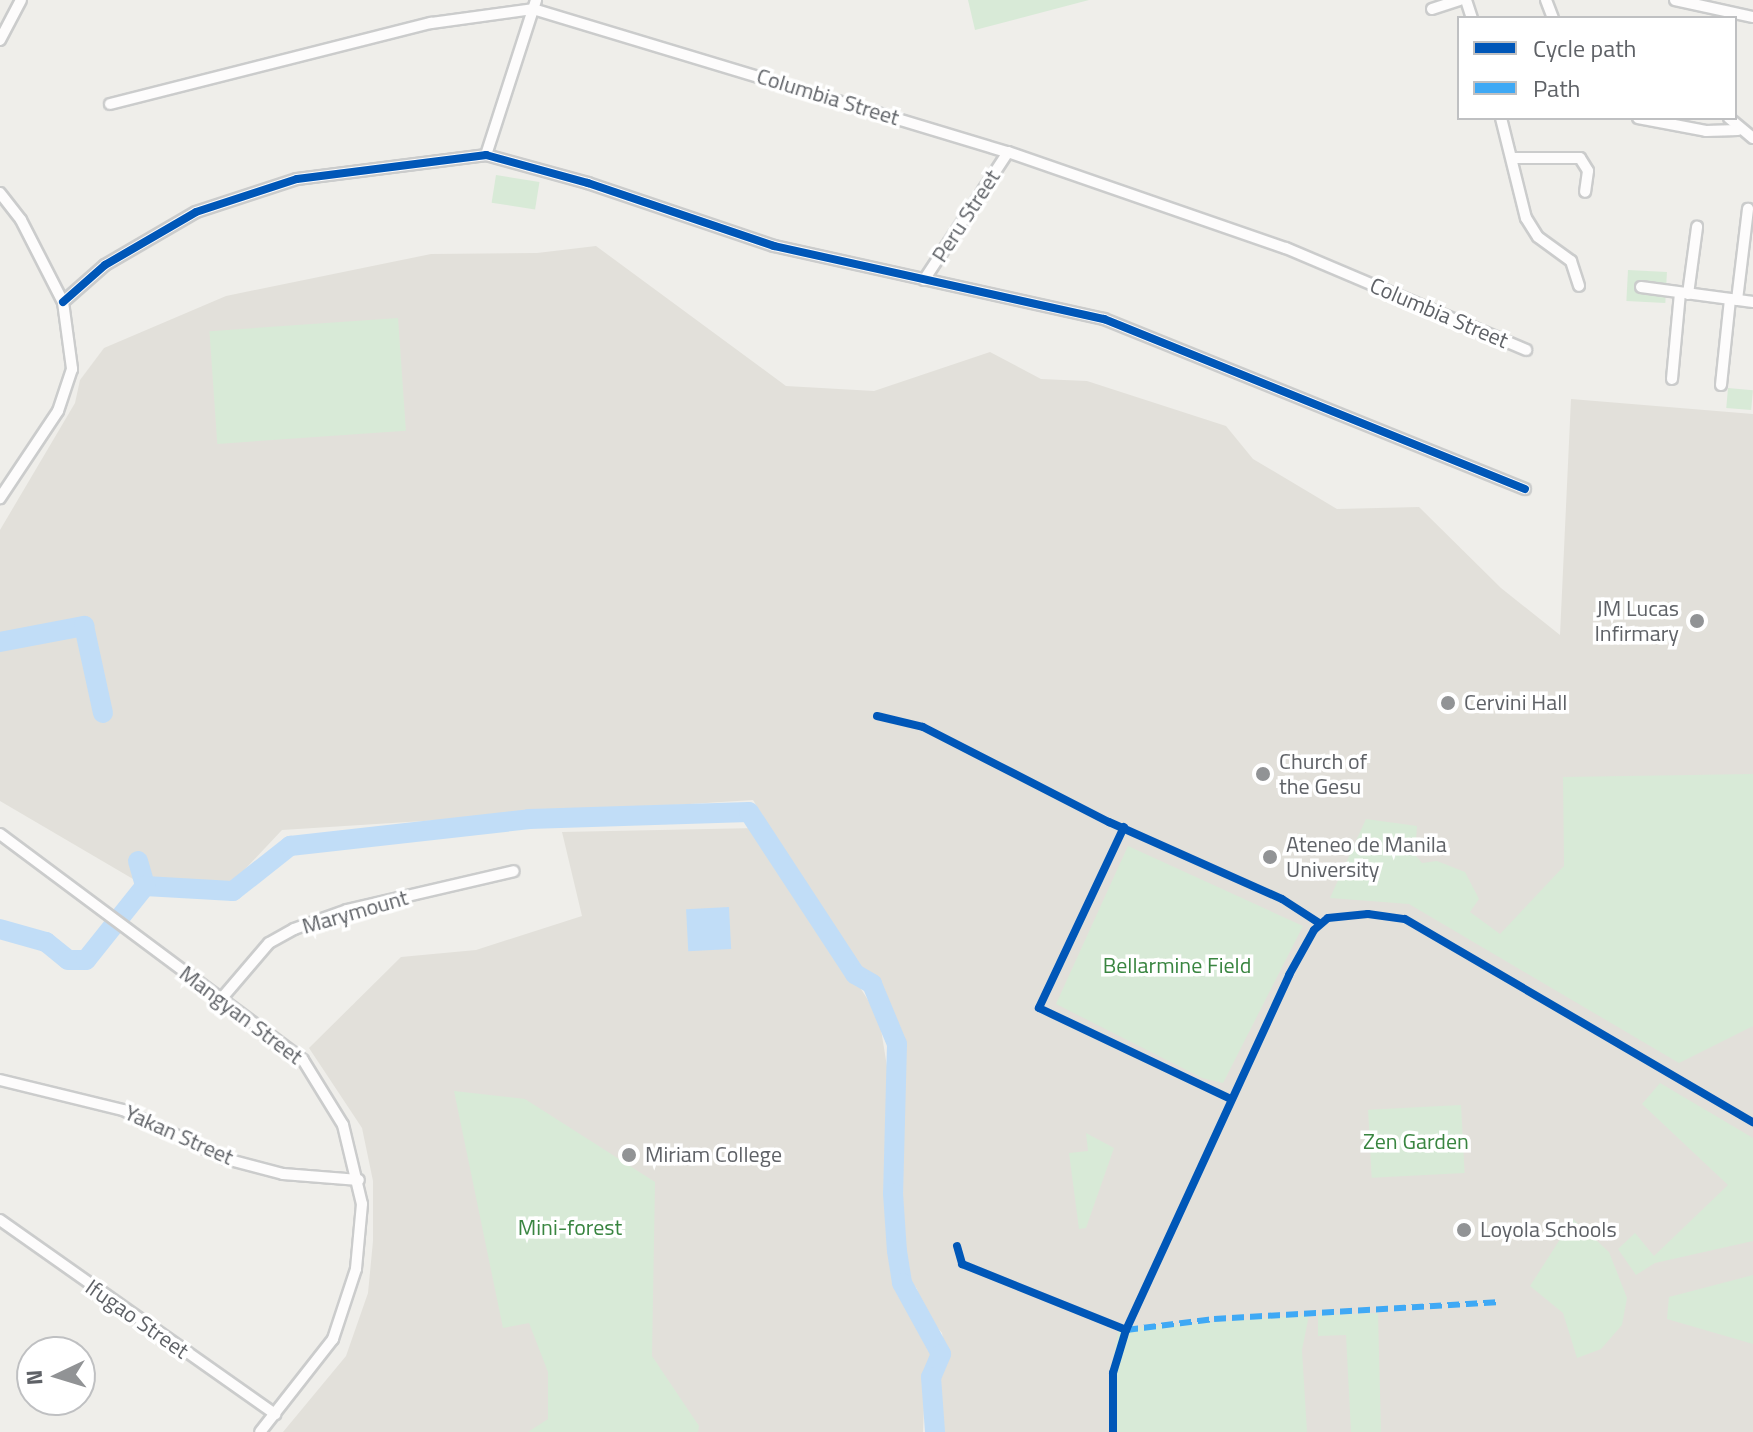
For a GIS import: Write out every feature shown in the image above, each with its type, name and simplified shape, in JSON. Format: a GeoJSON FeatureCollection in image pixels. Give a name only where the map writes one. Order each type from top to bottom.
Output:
{"type":"FeatureCollection","features":[{"type":"Feature","properties":{"kind":"street"},"geometry":{"type":"LineString","coordinates":[[0,40],[21,0]]}},
{"type":"Feature","properties":{"kind":"street"},"geometry":{"type":"LineString","coordinates":[[1432,9],[1460,0]]}},
{"type":"Feature","properties":{"kind":"street"},"geometry":{"type":"LineString","coordinates":[[1675,0],[1726,15],[1753,17]]}},
{"type":"Feature","properties":{"kind":"street"},"geometry":{"type":"LineString","coordinates":[[486,155],[535,4]]}},
{"type":"Feature","properties":{"kind":"street","name":"Columbia Street"},"geometry":{"type":"LineString","coordinates":[[110,104],[431,23],[535,4],[1008,152],[1286,248],[1526,350]]}},
{"type":"Feature","properties":{"kind":"street"},"geometry":{"type":"LineString","coordinates":[[1502,120],[1526,218],[1538,237],[1571,261],[1579,286]]}},
{"type":"Feature","properties":{"kind":"street"},"geometry":{"type":"LineString","coordinates":[[1648,120],[1706,131],[1738,130]]}},
{"type":"Feature","properties":{"kind":"street"},"geometry":{"type":"LineString","coordinates":[[1730,120],[1738,130],[1753,138]]}},
{"type":"Feature","properties":{"kind":"street","name":"Peru Street"},"geometry":{"type":"LineString","coordinates":[[924,280],[1008,152]]}},
{"type":"Feature","properties":{"kind":"street"},"geometry":{"type":"LineString","coordinates":[[63,302],[105,265],[196,212],[297,179],[486,155],[588,183],[774,246],[1104,319],[1525,489]]}},
{"type":"Feature","properties":{"kind":"street"},"geometry":{"type":"LineString","coordinates":[[1513,158],[1580,158],[1588,171],[1585,192]]}},
{"type":"Feature","properties":{"kind":"street"},"geometry":{"type":"LineString","coordinates":[[0,193],[21,220],[63,302],[72,369],[58,411],[0,498]]}},
{"type":"Feature","properties":{"kind":"street"},"geometry":{"type":"LineString","coordinates":[[1721,385],[1748,209]]}},
{"type":"Feature","properties":{"kind":"street"},"geometry":{"type":"LineString","coordinates":[[1672,379],[1697,227]]}},
{"type":"Feature","properties":{"kind":"street"},"geometry":{"type":"LineString","coordinates":[[1641,287],[1753,302]]}},
{"type":"Feature","properties":{"kind":"street","name":"Mangyan Street"},"geometry":{"type":"LineString","coordinates":[[0,834],[119,926],[222,998],[315,1074],[343,1125],[359,1180],[362,1227],[356,1269],[333,1339],[260,1432]]}},
{"type":"Feature","properties":{"kind":"street","name":"Marymount"},"geometry":{"type":"LineString","coordinates":[[222,998],[269,943],[294,929],[347,910],[514,871]]}},
{"type":"Feature","properties":{"kind":"street","name":"Yakan Street"},"geometry":{"type":"LineString","coordinates":[[0,1080],[123,1110],[226,1159],[283,1174],[359,1180]]}},
{"type":"Feature","properties":{"kind":"street","name":"Ifugao Street"},"geometry":{"type":"LineString","coordinates":[[0,1220],[275,1414]]}},
{"type":"Feature","properties":{"kind":"shaded area","name":"Ateneo de Manila University"},"geometry":{"type":"Polygon","coordinates":[[[596,246],[786,386],[874,391],[990,352],[1041,379],[1087,381],[1226,426],[1253,459],[1337,509],[1419,507],[1501,588],[1560,635],[1571,399],[1753,414],[1753,1432],[940,1432],[939,1386],[946,1358],[942,1333],[924,1312],[917,1289],[904,1272],[908,1305],[927,1334],[933,1357],[925,1379],[923,1432],[283,1432],[346,1356],[368,1293],[373,1241],[373,1181],[362,1128],[309,1048],[401,957],[476,950],[582,916],[562,832],[757,828],[879,1017],[889,1079],[891,1182],[904,1265],[896,1177],[901,1156],[896,1078],[902,1041],[872,977],[856,969],[753,800],[282,830],[231,884],[145,886],[0,801],[0,530],[75,403],[80,380],[104,348],[226,296],[431,254],[537,253],[596,246]]]}},
{"type":"Feature","properties":{"kind":"green space"},"geometry":{"type":"Polygon","coordinates":[[[968,0],[1089,0],[975,30],[968,0]]]}},
{"type":"Feature","properties":{"kind":"green space"},"geometry":{"type":"Polygon","coordinates":[[[496,175],[539,182],[535,210],[492,203],[496,175]]]}},
{"type":"Feature","properties":{"kind":"green space"},"geometry":{"type":"Polygon","coordinates":[[[1628,270],[1667,272],[1665,303],[1626,301],[1628,270]]]}},
{"type":"Feature","properties":{"kind":"green space"},"geometry":{"type":"Polygon","coordinates":[[[398,318],[406,431],[217,444],[209,331],[398,318]]]}},
{"type":"Feature","properties":{"kind":"green space"},"geometry":{"type":"Polygon","coordinates":[[[1728,388],[1753,390],[1751,410],[1726,408],[1728,388]]]}},
{"type":"Feature","properties":{"kind":"green space"},"geometry":{"type":"Polygon","coordinates":[[[1753,774],[1753,1026],[1679,1063],[1409,904],[1330,898],[1366,819],[1417,826],[1415,855],[1422,863],[1437,861],[1465,872],[1479,899],[1470,912],[1500,934],[1564,866],[1563,777],[1753,774]]]}},
{"type":"Feature","properties":{"kind":"green space","name":"Bellarmine Field"},"geometry":{"type":"Polygon","coordinates":[[[1128,846],[1303,926],[1223,1083],[1202,1078],[1056,1004],[1128,846]]]}},
{"type":"Feature","properties":{"kind":"green space"},"geometry":{"type":"Polygon","coordinates":[[[1660,1083],[1753,1138],[1753,1241],[1655,1263],[1636,1275],[1618,1249],[1635,1233],[1654,1256],[1728,1185],[1642,1104],[1660,1083]]]}},
{"type":"Feature","properties":{"kind":"green space","name":"Mini-forest"},"geometry":{"type":"Polygon","coordinates":[[[454,1091],[525,1099],[655,1182],[652,1356],[699,1426],[698,1432],[528,1432],[548,1419],[548,1372],[529,1323],[503,1328],[454,1091]]]}},
{"type":"Feature","properties":{"kind":"green space","name":"Zen Garden"},"geometry":{"type":"Polygon","coordinates":[[[1461,1105],[1465,1173],[1372,1178],[1368,1110],[1461,1105]]]}},
{"type":"Feature","properties":{"kind":"green space"},"geometry":{"type":"Polygon","coordinates":[[[1086,1133],[1114,1148],[1086,1228],[1079,1229],[1069,1153],[1088,1151],[1086,1133]]]}},
{"type":"Feature","properties":{"kind":"green space"},"geometry":{"type":"Polygon","coordinates":[[[1573,1219],[1609,1252],[1627,1298],[1622,1325],[1601,1349],[1577,1358],[1563,1313],[1530,1286],[1573,1219]]]}},
{"type":"Feature","properties":{"kind":"green space"},"geometry":{"type":"Polygon","coordinates":[[[1753,1275],[1753,1344],[1667,1319],[1669,1297],[1753,1275]]]}},
{"type":"Feature","properties":{"kind":"green space"},"geometry":{"type":"Polygon","coordinates":[[[1378,1313],[1381,1432],[1351,1432],[1346,1335],[1318,1336],[1318,1315],[1378,1313]]]}},
{"type":"Feature","properties":{"kind":"green space"},"geometry":{"type":"Polygon","coordinates":[[[1309,1315],[1302,1350],[1307,1432],[1114,1432],[1110,1376],[1119,1329],[1309,1315]]]}},
{"type":"Feature","properties":{"kind":"water"},"geometry":{"type":"Polygon","coordinates":[[[729,907],[731,949],[688,951],[686,909],[729,907]]]}},
{"type":"Feature","properties":{"kind":"waterway"},"geometry":{"type":"LineString","coordinates":[[0,642],[84,626],[103,713]]}},
{"type":"Feature","properties":{"kind":"waterway"},"geometry":{"type":"LineString","coordinates":[[138,861],[145,886],[233,891],[290,846],[529,819],[749,812],[855,974],[872,984],[897,1044],[893,1193],[897,1251],[902,1283],[941,1354],[931,1377],[935,1432]]}},
{"type":"Feature","properties":{"kind":"waterway"},"geometry":{"type":"LineString","coordinates":[[0,929],[46,942],[68,960],[86,960],[145,886]]}},
{"type":"Feature","properties":{"kind":"marked path"},"geometry":{"type":"LineString","coordinates":[[1126,1330],[1214,1319],[1500,1302]]}},
{"type":"Feature","properties":{"kind":"cycle path"},"geometry":{"type":"LineString","coordinates":[[63,302],[105,265],[196,212],[297,179],[486,155],[588,183],[774,246],[1104,319],[1525,489]]}},
{"type":"Feature","properties":{"kind":"cycle path"},"geometry":{"type":"LineString","coordinates":[[877,716],[923,727],[1109,822],[1282,899],[1319,923]]}},
{"type":"Feature","properties":{"kind":"cycle path"},"geometry":{"type":"LineString","coordinates":[[1124,827],[1039,1008],[1231,1099]]}},
{"type":"Feature","properties":{"kind":"cycle path"},"geometry":{"type":"LineString","coordinates":[[1113,1432],[1113,1373],[1126,1330],[1289,975],[1314,930],[1328,918],[1368,914],[1405,919],[1753,1122]]}},
{"type":"Feature","properties":{"kind":"cycle path"},"geometry":{"type":"LineString","coordinates":[[957,1246],[962,1264],[1126,1330]]}},
{"type":"Feature","properties":{"kind":"place","name":"JM Lucas Infirmary"},"geometry":{"type":"Point","coordinates":[1697,621]}},
{"type":"Feature","properties":{"kind":"place","name":"Cervini Hall"},"geometry":{"type":"Point","coordinates":[1448,703]}},
{"type":"Feature","properties":{"kind":"place","name":"Church of the Gesu"},"geometry":{"type":"Point","coordinates":[1263,774]}},
{"type":"Feature","properties":{"kind":"place","name":"Ateneo de Manila University"},"geometry":{"type":"Point","coordinates":[1270,857]}},
{"type":"Feature","properties":{"kind":"place","name":"Miriam College"},"geometry":{"type":"Point","coordinates":[629,1155]}},
{"type":"Feature","properties":{"kind":"place","name":"Loyola Schools"},"geometry":{"type":"Point","coordinates":[1464,1230]}}]}
